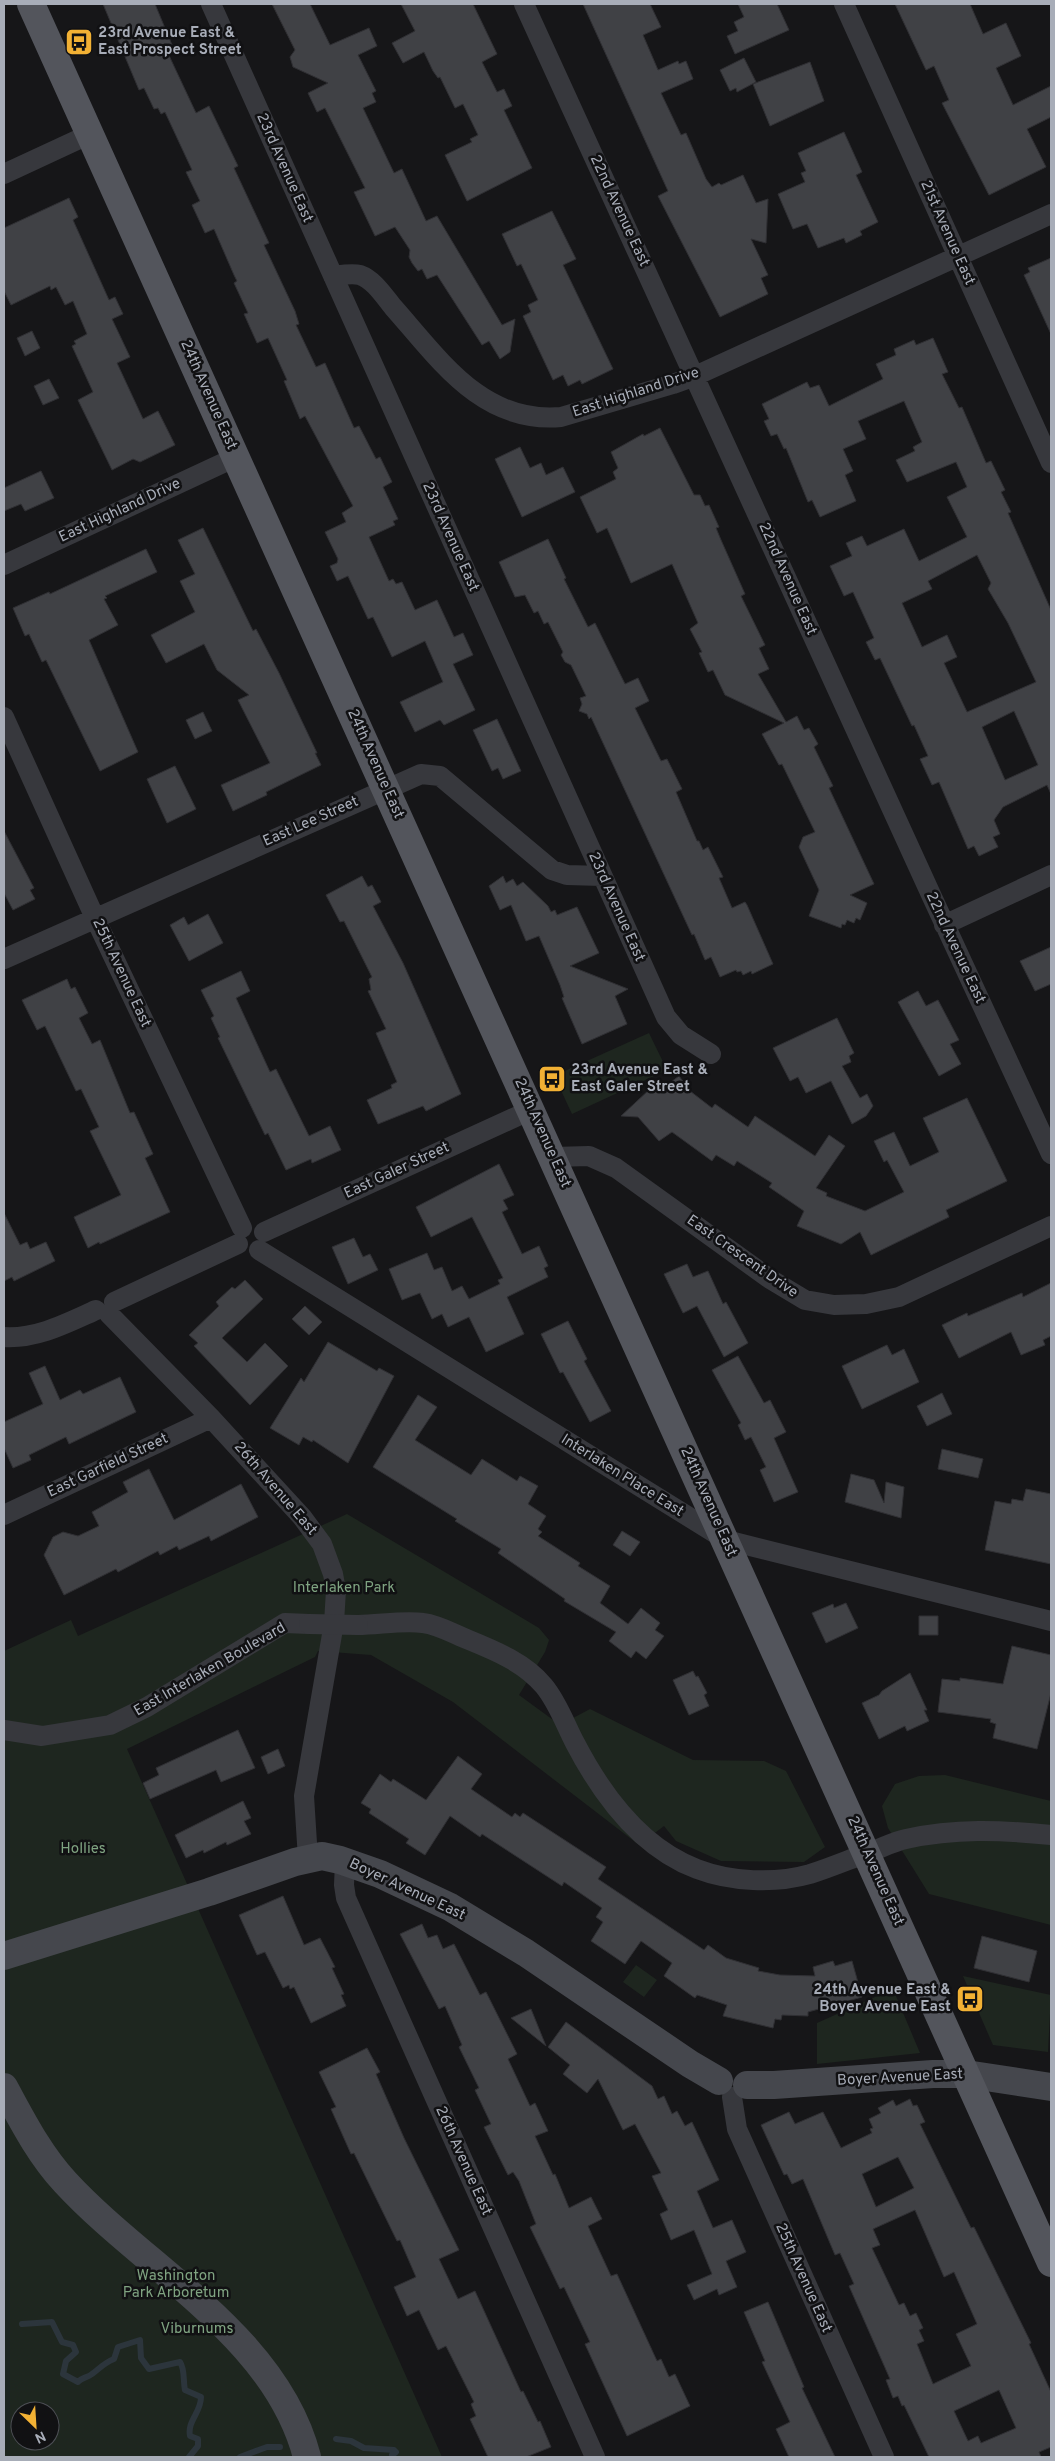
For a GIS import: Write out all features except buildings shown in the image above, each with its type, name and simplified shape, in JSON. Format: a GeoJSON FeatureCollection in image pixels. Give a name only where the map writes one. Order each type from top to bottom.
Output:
{"type":"FeatureCollection","features":[{"type":"Feature","properties":{"kind":"main road","name":"24th Avenue East"},"geometry":{"type":"LineString","coordinates":[[31,4],[1051,2263]]}},
{"type":"Feature","properties":{"kind":"street","name":"23rd Avenue East"},"geometry":{"type":"LineString","coordinates":[[211,4],[666,1017],[680,1035],[711,1054]]}},
{"type":"Feature","properties":{"kind":"street","name":"22nd Avenue East"},"geometry":{"type":"LineString","coordinates":[[524,4],[944,925],[1051,1154]]}},
{"type":"Feature","properties":{"kind":"street","name":"21st Avenue East"},"geometry":{"type":"LineString","coordinates":[[844,4],[1051,463]]}},
{"type":"Feature","properties":{"kind":"street"},"geometry":{"type":"LineString","coordinates":[[4,174],[90,134]]}},
{"type":"Feature","properties":{"kind":"street","name":"East Highland Drive"},"geometry":{"type":"LineString","coordinates":[[333,276],[360,275],[375,286],[442,362],[478,396],[503,410],[544,418],[561,417],[695,376],[1051,214]]}},
{"type":"Feature","properties":{"kind":"street","name":"East Highland Drive"},"geometry":{"type":"LineString","coordinates":[[4,564],[236,457]]}},
{"type":"Feature","properties":{"kind":"street","name":"25th Avenue East"},"geometry":{"type":"LineString","coordinates":[[4,717],[240,1236]]}},
{"type":"Feature","properties":{"kind":"street","name":"East Lee Street"},"geometry":{"type":"LineString","coordinates":[[4,959],[421,774],[440,776],[552,870],[567,875],[602,876]]}},
{"type":"Feature","properties":{"kind":"street"},"geometry":{"type":"LineString","coordinates":[[944,925],[1051,875]]}},
{"type":"Feature","properties":{"kind":"street","name":"East Galer Street"},"geometry":{"type":"LineString","coordinates":[[261,1241],[531,1110]]}},
{"type":"Feature","properties":{"kind":"street","name":"East Crescent Drive"},"geometry":{"type":"LineString","coordinates":[[553,1158],[588,1156],[616,1168],[770,1278],[805,1300],[834,1305],[866,1304],[899,1297],[1051,1226]]}},
{"type":"Feature","properties":{"kind":"street"},"geometry":{"type":"LineString","coordinates":[[4,1338],[17,1338],[53,1329],[106,1308],[240,1236],[252,1224],[260,1227],[261,1241]]}},
{"type":"Feature","properties":{"kind":"street","name":"Interlaken Place East"},"geometry":{"type":"LineString","coordinates":[[261,1241],[726,1540],[1051,1621]]}},
{"type":"Feature","properties":{"kind":"street","name":"26th Avenue East"},"geometry":{"type":"LineString","coordinates":[[106,1308],[211,1418],[313,1530],[328,1558],[333,1574],[336,1607],[304,1796],[308,1859]]}},
{"type":"Feature","properties":{"kind":"street","name":"East Garfield Street"},"geometry":{"type":"LineString","coordinates":[[4,1515],[211,1418]]}},
{"type":"Feature","properties":{"kind":"street","name":"East Interlaken Boulevard"},"geometry":{"type":"LineString","coordinates":[[4,1730],[42,1736],[110,1725],[147,1707],[285,1623],[358,1625],[405,1623],[431,1625],[492,1650],[522,1666],[543,1685],[554,1700],[590,1770],[622,1813],[647,1839],[667,1854],[687,1865],[725,1877],[776,1879],[810,1874],[903,1840],[957,1830],[993,1830],[1051,1835]]}},
{"type":"Feature","properties":{"kind":"street","name":"Boyer Avenue East"},"geometry":{"type":"LineString","coordinates":[[4,1956],[322,1856],[380,1874],[450,1907],[526,1953],[690,2064],[733,2087],[933,2074],[966,2074],[1051,2087]]}},
{"type":"Feature","properties":{"kind":"street","name":"26th Avenue East"},"geometry":{"type":"LineString","coordinates":[[345,1862],[344,1884],[346,1898],[595,2457]]}},
{"type":"Feature","properties":{"kind":"street"},"geometry":{"type":"LineString","coordinates":[[4,2086],[33,2140],[65,2182],[94,2212],[214,2317],[260,2366],[287,2404],[296,2422],[307,2457]]}},
{"type":"Feature","properties":{"kind":"street","name":"25th Avenue East"},"geometry":{"type":"LineString","coordinates":[[733,2087],[737,2129],[884,2457]]}},
{"type":"Feature","properties":{"kind":"green space"},"geometry":{"type":"Polygon","coordinates":[[[649,1033],[667,1070],[572,1114],[558,1084],[561,1082],[558,1074],[649,1033]]]}},
{"type":"Feature","properties":{"kind":"green space","name":"Washington Park Arboretum"},"geometry":{"type":"Polygon","coordinates":[[[347,1514],[539,1628],[549,1640],[545,1652],[519,1695],[560,1725],[590,1709],[693,1760],[764,1761],[786,1771],[825,1847],[804,1862],[721,1861],[676,1841],[664,1826],[639,1845],[453,1702],[371,1655],[318,1651],[315,1657],[127,1749],[442,2457],[4,2457],[4,1651],[71,1620],[78,1636],[347,1514]]]}},
{"type":"Feature","properties":{"kind":"green space"},"geometry":{"type":"Polygon","coordinates":[[[945,1775],[1051,1801],[1051,1925],[929,1894],[888,1828],[882,1806],[895,1784],[919,1776],[945,1775]]]}},
{"type":"Feature","properties":{"kind":"green space"},"geometry":{"type":"Polygon","coordinates":[[[636,1965],[657,1980],[644,1997],[623,1982],[636,1965]]]}},
{"type":"Feature","properties":{"kind":"green space"},"geometry":{"type":"Polygon","coordinates":[[[963,1976],[1051,1995],[1048,2052],[993,2045],[963,1976]]]}},
{"type":"Feature","properties":{"kind":"green space"},"geometry":{"type":"Polygon","coordinates":[[[893,1989],[920,2053],[817,2064],[817,2023],[893,1989]]]}},
{"type":"Feature","properties":{"kind":"waterway"},"geometry":{"type":"LineString","coordinates":[[22,2324],[52,2322],[62,2342],[73,2345],[76,2352],[66,2361],[63,2374],[78,2382],[114,2359],[118,2347],[140,2340],[141,2358],[149,2369],[180,2362],[185,2390],[201,2397],[199,2408],[190,2426],[190,2436],[198,2439],[198,2446],[189,2457]]}},
{"type":"Feature","properties":{"kind":"waterway"},"geometry":{"type":"LineString","coordinates":[[336,2439],[351,2441],[364,2448],[394,2450],[396,2452],[392,2455],[393,2457]]}},
{"type":"Feature","properties":{"kind":"waterway"},"geometry":{"type":"LineString","coordinates":[[240,2457],[267,2447],[280,2447]]}},
{"type":"Feature","properties":{"kind":"place","name":"23rd Avenue East & East Prospect Street"},"geometry":{"type":"Point","coordinates":[79,42]}},
{"type":"Feature","properties":{"kind":"place","name":"23rd Avenue East & East Galer Street"},"geometry":{"type":"Point","coordinates":[552,1079]}},
{"type":"Feature","properties":{"kind":"place","name":"24th Avenue East & Boyer Avenue East"},"geometry":{"type":"Point","coordinates":[970,1999]}},
{"type":"Feature","properties":{"kind":"park label","name":"Interlaken Park"},"geometry":{"type":"Point","coordinates":[344,1588]}},
{"type":"Feature","properties":{"kind":"park label","name":"Hollies"},"geometry":{"type":"Point","coordinates":[83,1849]}},
{"type":"Feature","properties":{"kind":"park label","name":"Viburnums"},"geometry":{"type":"Point","coordinates":[197,2329]}}]}
